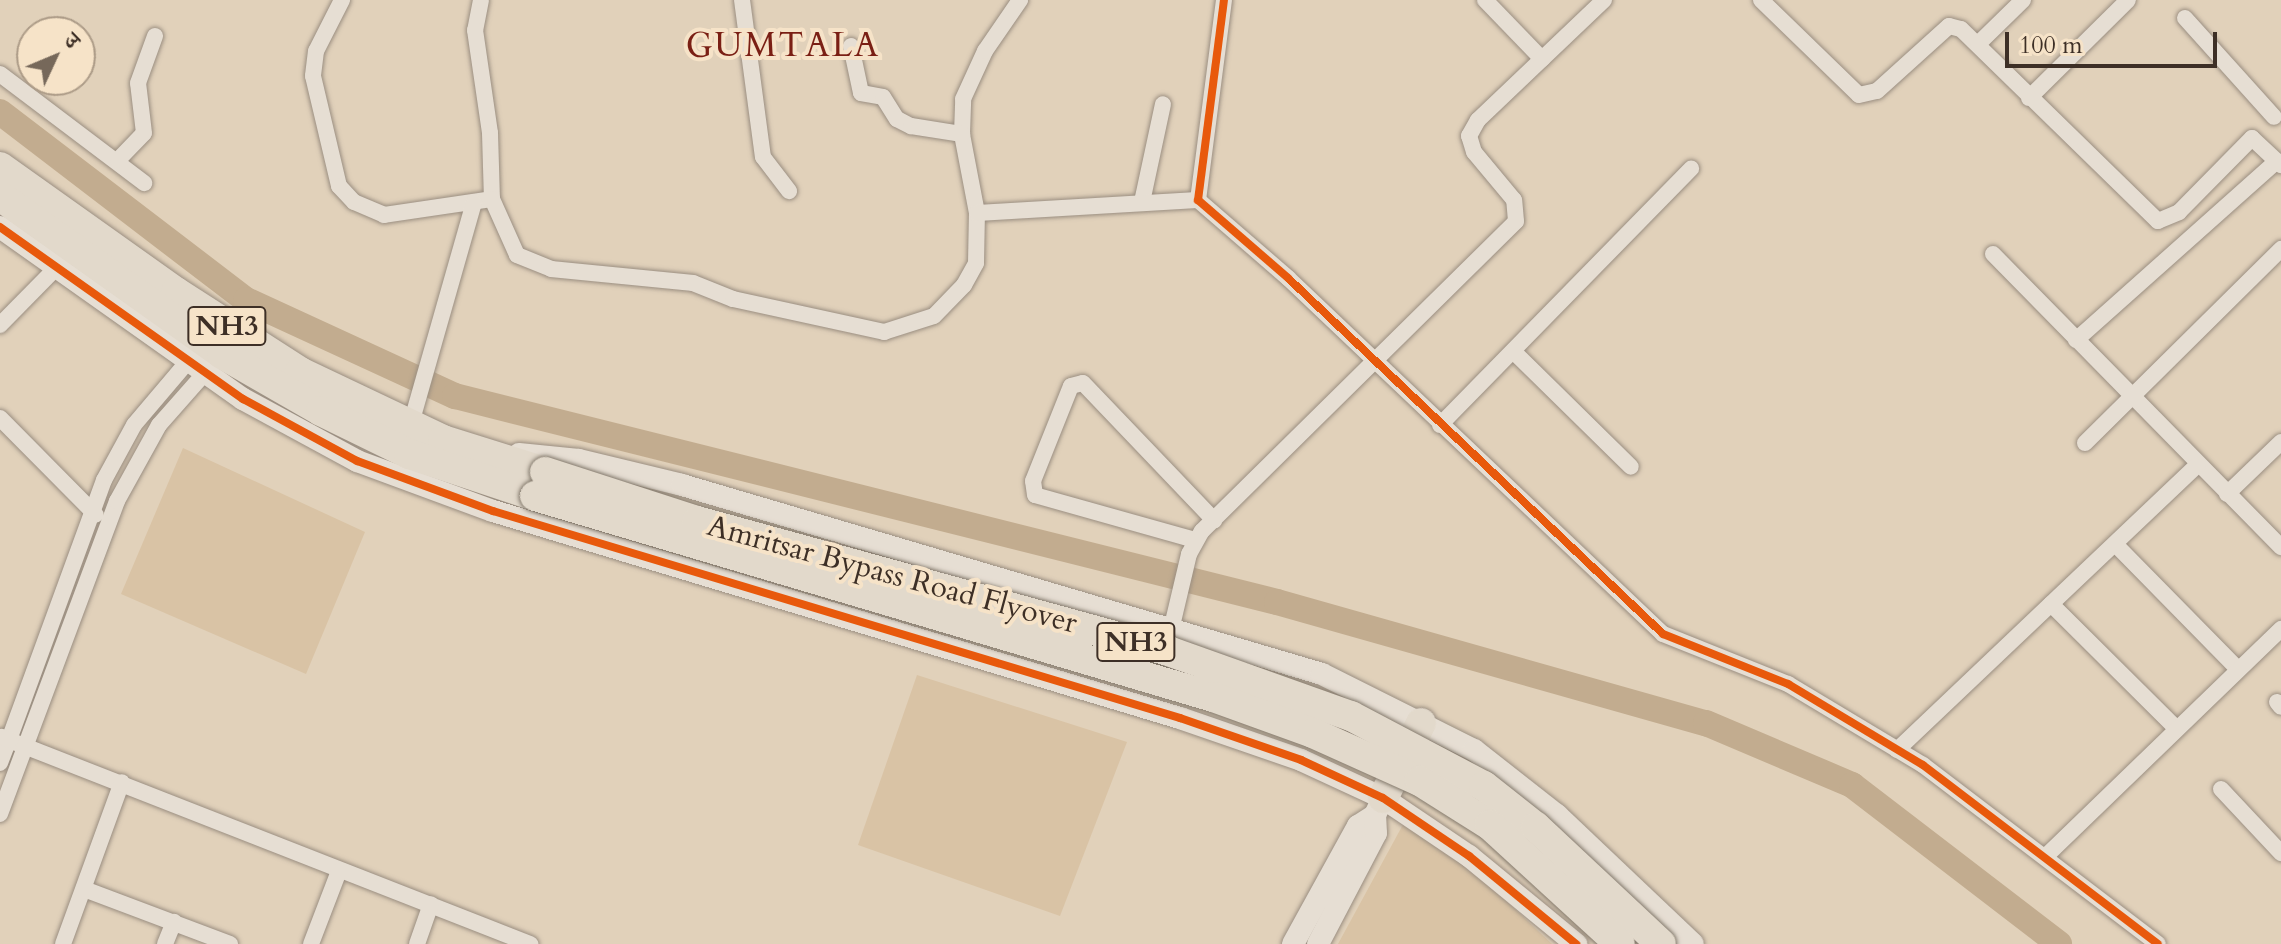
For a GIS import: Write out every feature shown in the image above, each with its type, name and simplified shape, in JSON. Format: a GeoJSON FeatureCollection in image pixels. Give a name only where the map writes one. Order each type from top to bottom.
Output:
{"type":"FeatureCollection","features":[{"type":"Feature","properties":{"kind":"highway","name":"NH3"},"geometry":{"type":"LineString","coordinates":[[0,167],[214,348],[414,413],[469,462]]}},
{"type":"Feature","properties":{"kind":"highway","name":"NH3"},"geometry":{"type":"LineString","coordinates":[[0,196],[214,348],[364,433],[469,462]]}},
{"type":"Feature","properties":{"kind":"highway","name":"Amritsar Bypass Road Flyover"},"geometry":{"type":"LineString","coordinates":[[469,462],[1213,697],[1313,733],[1420,781],[1490,825],[1620,944]]}},
{"type":"Feature","properties":{"kind":"highway","name":"Amritsar Bypass Road Flyover"},"geometry":{"type":"LineString","coordinates":[[540,484],[697,521],[1168,651],[1351,716],[1484,786],[1568,855],[1661,944]]}},
{"type":"Feature","properties":{"kind":"highway"},"geometry":{"type":"LineString","coordinates":[[1379,806],[1421,723]]}},
{"type":"Feature","properties":{"kind":"street"},"geometry":{"type":"LineString","coordinates":[[342,0],[316,51],[313,76],[339,186],[354,202],[384,215],[492,199]]}},
{"type":"Feature","properties":{"kind":"street"},"geometry":{"type":"LineString","coordinates":[[481,0],[475,30],[490,133],[492,199],[507,242],[532,264],[682,281],[733,299],[884,332],[934,316],[964,285],[976,263],[977,213],[962,134],[963,99],[972,75],[1020,0]]}},
{"type":"Feature","properties":{"kind":"street"},"geometry":{"type":"LineString","coordinates":[[742,0],[763,157],[789,191]]}},
{"type":"Feature","properties":{"kind":"street"},"geometry":{"type":"LineString","coordinates":[[1198,200],[1224,0]]}},
{"type":"Feature","properties":{"kind":"street"},"geometry":{"type":"LineString","coordinates":[[1485,0],[1542,59]]}},
{"type":"Feature","properties":{"kind":"street"},"geometry":{"type":"LineString","coordinates":[[1172,626],[1192,547],[1214,520],[1376,364],[1516,221],[1514,200],[1474,152],[1469,136],[1478,120],[1604,0]]}},
{"type":"Feature","properties":{"kind":"street"},"geometry":{"type":"LineString","coordinates":[[1761,0],[1859,95],[1877,91],[1949,26],[1961,29],[2158,221],[2179,212],[2277,113],[2185,18]]}},
{"type":"Feature","properties":{"kind":"street"},"geometry":{"type":"LineString","coordinates":[[1978,44],[2023,0]]}},
{"type":"Feature","properties":{"kind":"street"},"geometry":{"type":"LineString","coordinates":[[2029,98],[2128,0]]}},
{"type":"Feature","properties":{"kind":"street"},"geometry":{"type":"LineString","coordinates":[[118,160],[144,133],[138,83],[155,36]]}},
{"type":"Feature","properties":{"kind":"street"},"geometry":{"type":"LineString","coordinates":[[851,46],[861,93],[883,97],[897,119],[911,126],[962,134]]}},
{"type":"Feature","properties":{"kind":"street"},"geometry":{"type":"LineString","coordinates":[[0,74],[118,160],[144,183]]}},
{"type":"Feature","properties":{"kind":"street"},"geometry":{"type":"LineString","coordinates":[[1142,202],[1163,104]]}},
{"type":"Feature","properties":{"kind":"street"},"geometry":{"type":"LineString","coordinates":[[2076,340],[2279,163],[2252,138]]}},
{"type":"Feature","properties":{"kind":"street"},"geometry":{"type":"LineString","coordinates":[[1440,425],[1691,169]]}},
{"type":"Feature","properties":{"kind":"street"},"geometry":{"type":"LineString","coordinates":[[977,213],[1198,200],[1288,278],[1663,634],[1788,684],[1897,750],[2046,856],[2158,944]]}},
{"type":"Feature","properties":{"kind":"street"},"geometry":{"type":"LineString","coordinates":[[414,413],[474,203]]}},
{"type":"Feature","properties":{"kind":"street"},"geometry":{"type":"LineString","coordinates":[[0,227],[56,268],[214,348],[291,428],[402,480],[1244,738],[1379,806],[1469,856],[1576,944]]}},
{"type":"Feature","properties":{"kind":"street"},"geometry":{"type":"LineString","coordinates":[[2085,443],[2134,398],[2281,249]]}},
{"type":"Feature","properties":{"kind":"street"},"geometry":{"type":"LineString","coordinates":[[1993,254],[2281,547]]}},
{"type":"Feature","properties":{"kind":"street"},"geometry":{"type":"LineString","coordinates":[[0,325],[56,268]]}},
{"type":"Feature","properties":{"kind":"street"},"geometry":{"type":"LineString","coordinates":[[0,763],[4,738],[90,511],[134,425],[214,348]]}},
{"type":"Feature","properties":{"kind":"street"},"geometry":{"type":"LineString","coordinates":[[0,814],[106,524],[159,425],[214,348]]}},
{"type":"Feature","properties":{"kind":"street"},"geometry":{"type":"LineString","coordinates":[[1513,351],[1631,467]]}},
{"type":"Feature","properties":{"kind":"street"},"geometry":{"type":"LineString","coordinates":[[1192,547],[1035,495],[1033,481],[1071,386],[1083,383],[1214,520]]}},
{"type":"Feature","properties":{"kind":"street"},"geometry":{"type":"LineString","coordinates":[[0,418],[106,524]]}},
{"type":"Feature","properties":{"kind":"street"},"geometry":{"type":"LineString","coordinates":[[2227,494],[2281,442]]}},
{"type":"Feature","properties":{"kind":"street"},"geometry":{"type":"LineString","coordinates":[[469,462],[579,460],[682,485],[1172,626],[1322,674],[1474,750],[1557,815],[1693,944]]}},
{"type":"Feature","properties":{"kind":"street"},"geometry":{"type":"LineString","coordinates":[[1897,750],[2198,464]]}},
{"type":"Feature","properties":{"kind":"street"},"geometry":{"type":"LineString","coordinates":[[2116,545],[2238,669]]}},
{"type":"Feature","properties":{"kind":"street"},"geometry":{"type":"LineString","coordinates":[[2051,604],[2176,728]]}},
{"type":"Feature","properties":{"kind":"street"},"geometry":{"type":"LineString","coordinates":[[2046,856],[2281,629]]}},
{"type":"Feature","properties":{"kind":"street"},"geometry":{"type":"LineString","coordinates":[[4,738],[530,944]]}},
{"type":"Feature","properties":{"kind":"street"},"geometry":{"type":"LineString","coordinates":[[63,944],[122,782]]}},
{"type":"Feature","properties":{"kind":"street"},"geometry":{"type":"LineString","coordinates":[[2221,789],[2281,853]]}},
{"type":"Feature","properties":{"kind":"street"},"geometry":{"type":"LineString","coordinates":[[1293,944],[1358,826],[1379,806]]}},
{"type":"Feature","properties":{"kind":"street"},"geometry":{"type":"LineString","coordinates":[[1318,944],[1376,833],[1379,806]]}},
{"type":"Feature","properties":{"kind":"street"},"geometry":{"type":"LineString","coordinates":[[311,944],[339,871]]}},
{"type":"Feature","properties":{"kind":"street"},"geometry":{"type":"LineString","coordinates":[[84,889],[230,944]]}},
{"type":"Feature","properties":{"kind":"street"},"geometry":{"type":"LineString","coordinates":[[417,944],[431,904]]}},
{"type":"Feature","properties":{"kind":"street"},"geometry":{"type":"LineString","coordinates":[[165,944],[174,922]]}},
{"type":"Feature","properties":{"kind":"shaded area"},"geometry":{"type":"Polygon","coordinates":[[[183,448],[365,532],[306,674],[121,594],[183,448]]]}},
{"type":"Feature","properties":{"kind":"shaded area"},"geometry":{"type":"Polygon","coordinates":[[[917,675],[1127,742],[1060,916],[858,845],[917,675]]]}},
{"type":"Feature","properties":{"kind":"shaded area"},"geometry":{"type":"Polygon","coordinates":[[[1406,819],[1503,898],[1552,944],[1338,944],[1406,819]]]}},
{"type":"Feature","properties":{"kind":"waterway"},"geometry":{"type":"LineString","coordinates":[[0,112],[246,300],[455,396],[1277,602],[1706,723],[1852,785],[2059,944]]}},
{"type":"Feature","properties":{"kind":"cycle path"},"geometry":{"type":"LineString","coordinates":[[1224,0],[1198,200],[1288,278],[1663,634],[1788,684],[1923,765],[2158,944]]}},
{"type":"Feature","properties":{"kind":"cycle path"},"geometry":{"type":"LineString","coordinates":[[0,227],[243,399],[357,461],[493,511],[1180,718],[1301,760],[1383,798],[1469,856],[1576,944]]}},
{"type":"Feature","properties":{"kind":"district","name":"GUMTALA"},"geometry":{"type":"Point","coordinates":[783,46]}}]}
